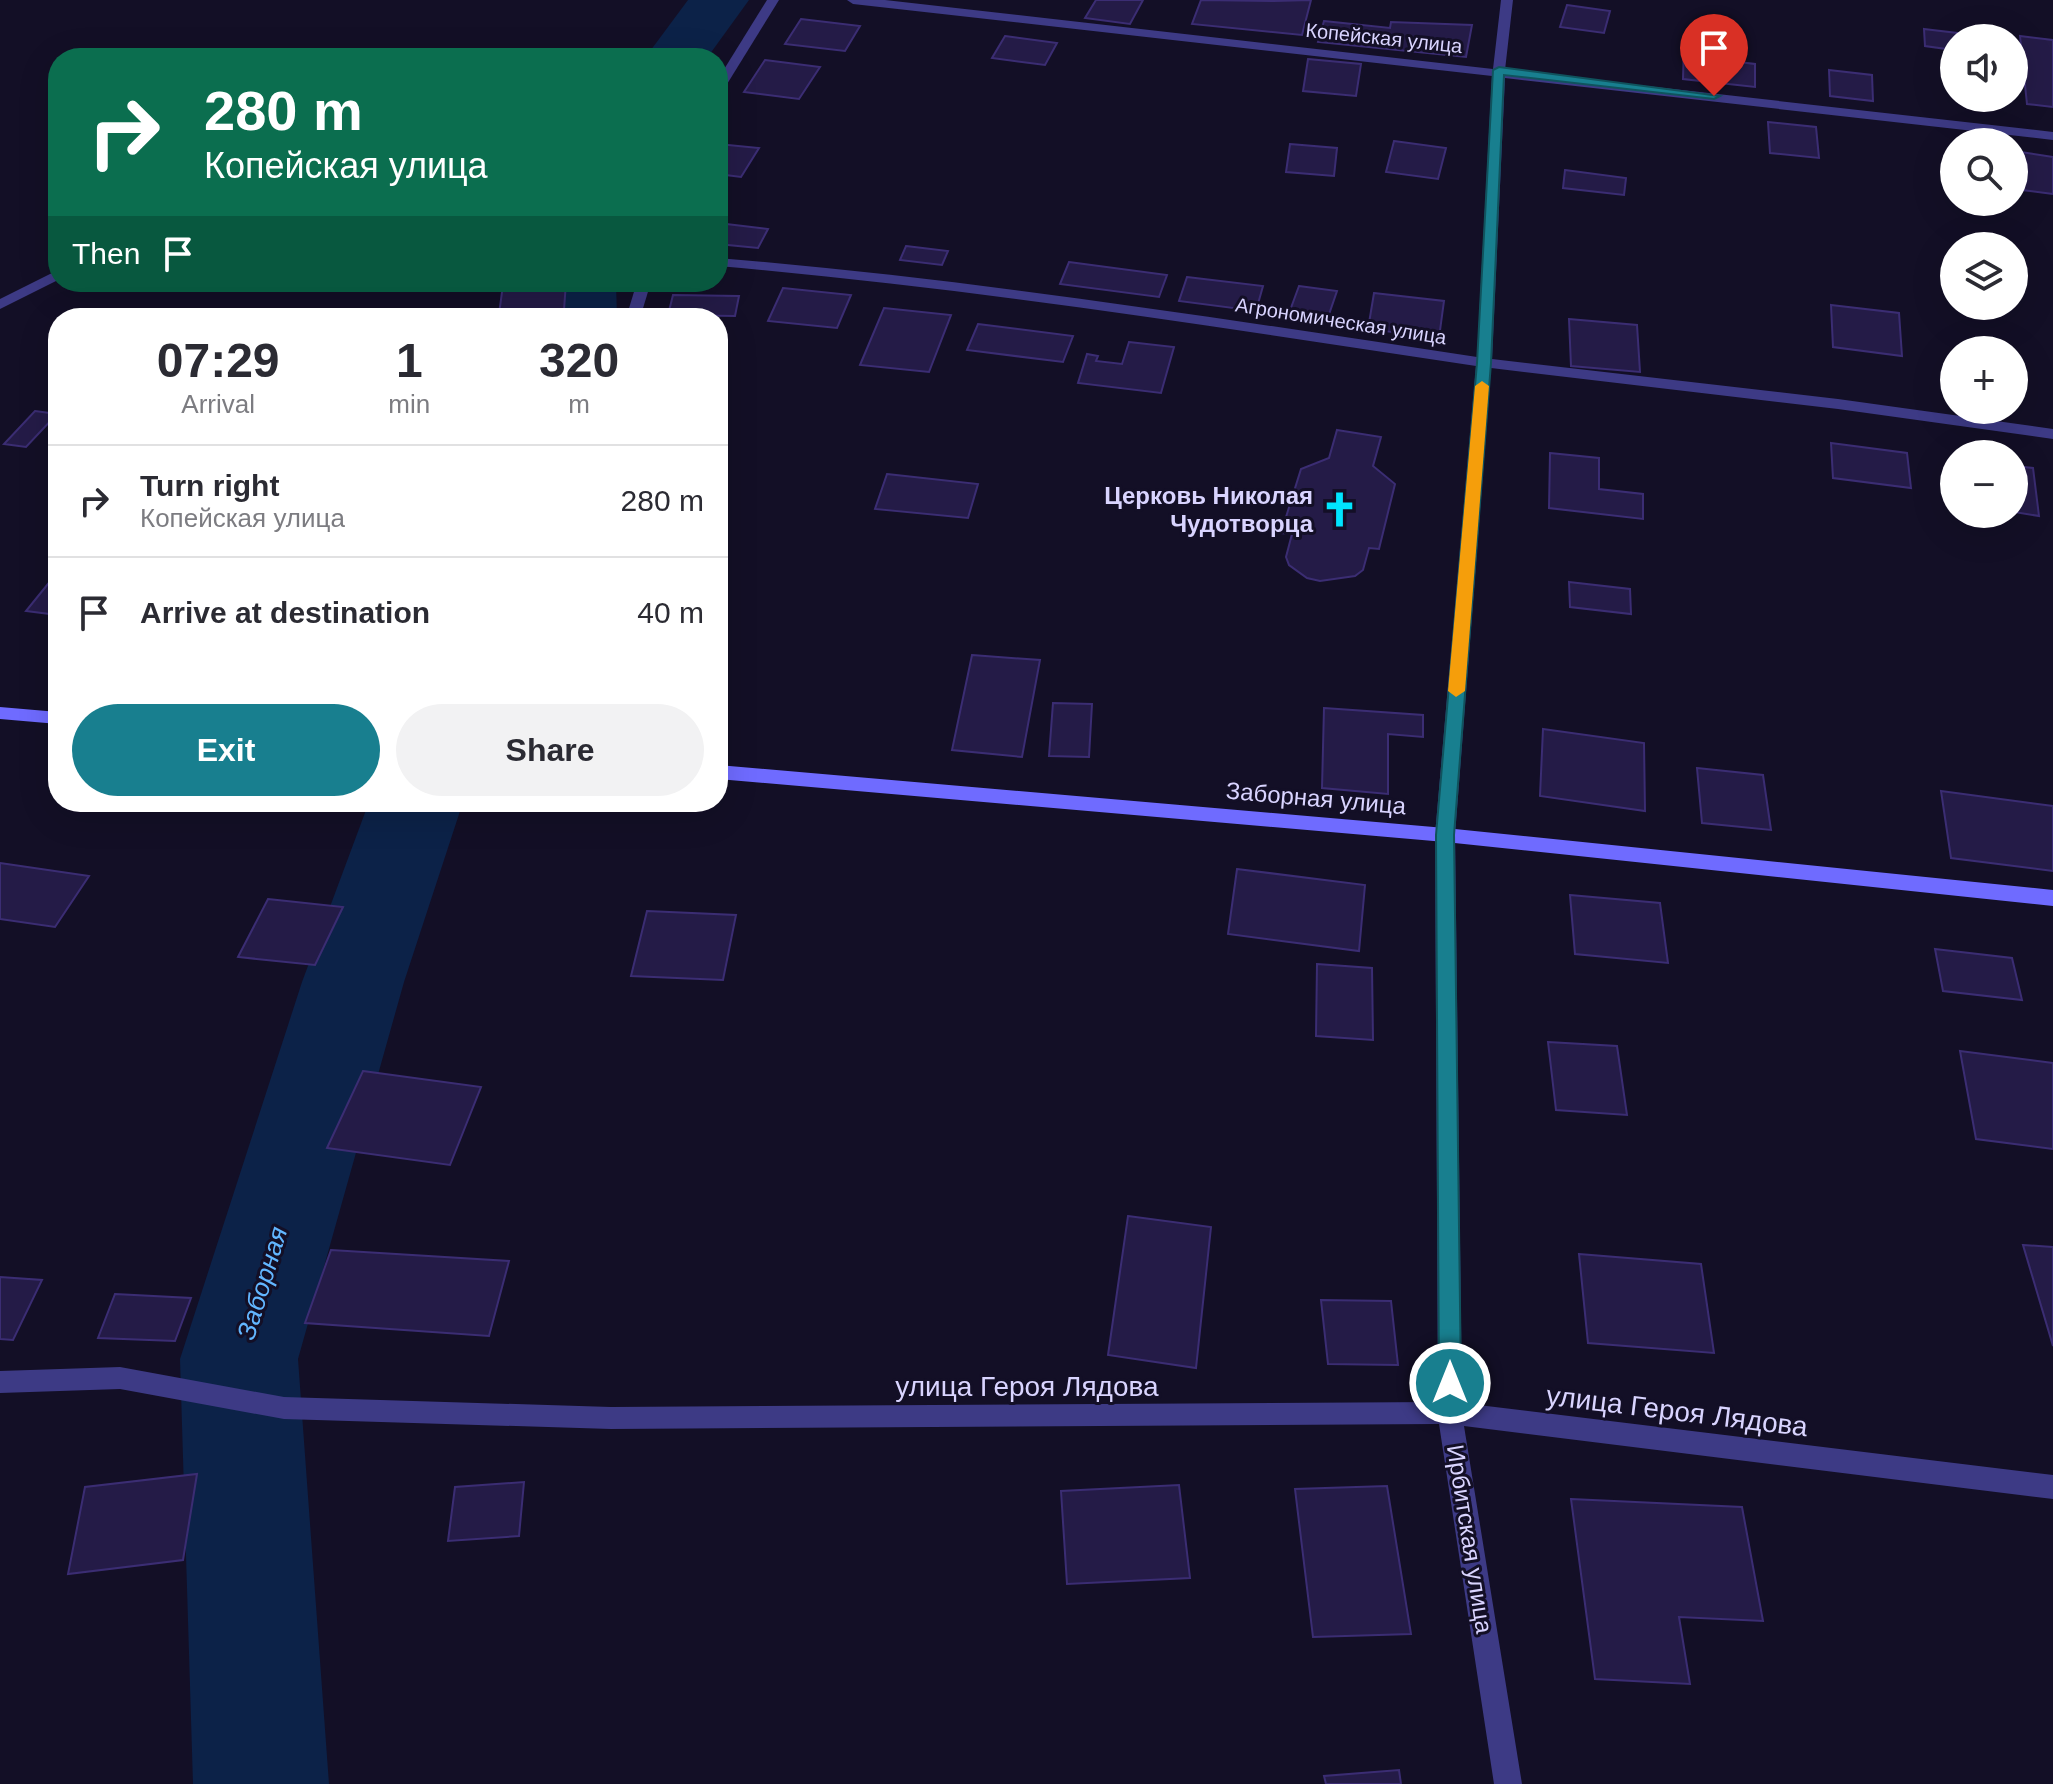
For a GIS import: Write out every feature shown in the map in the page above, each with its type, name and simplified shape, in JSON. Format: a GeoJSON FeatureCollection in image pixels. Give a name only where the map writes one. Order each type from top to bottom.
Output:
{"type":"FeatureCollection","features":[{"type":"Feature","properties":{"kind":"street"},"geometry":{"type":"LineString","coordinates":[[728,73],[773,0]]}},
{"type":"Feature","properties":{"kind":"street","name":"Копейская улица"},"geometry":{"type":"LineString","coordinates":[[853,0],[1499,70],[2053,136]]}},
{"type":"Feature","properties":{"kind":"street","name":"Ирбитская улица"},"geometry":{"type":"LineString","coordinates":[[1507,0],[1499,70],[1484,363],[1445,835],[1450,1413],[1508,1784]]}},
{"type":"Feature","properties":{"kind":"street","name":"Агрономическая улица"},"geometry":{"type":"LineString","coordinates":[[728,263],[838,272],[1076,301],[1484,363],[1838,404],[2053,434]]}},
{"type":"Feature","properties":{"kind":"street"},"geometry":{"type":"LineString","coordinates":[[0,305],[48,279]]}},
{"type":"Feature","properties":{"kind":"street"},"geometry":{"type":"LineString","coordinates":[[0,713],[48,717]]}},
{"type":"Feature","properties":{"kind":"street","name":"Заборная улица"},"geometry":{"type":"LineString","coordinates":[[728,773],[1445,835],[2053,898]]}},
{"type":"Feature","properties":{"kind":"street","name":"улица Героя Лядова"},"geometry":{"type":"LineString","coordinates":[[0,1382],[120,1378],[284,1408],[611,1418],[1450,1413],[2053,1487]]}},
{"type":"Feature","properties":{"kind":"building"},"geometry":{"type":"Polygon","coordinates":[[[1096,0],[1143,0],[1130,24],[1085,18],[1096,0]]]}},
{"type":"Feature","properties":{"kind":"building"},"geometry":{"type":"Polygon","coordinates":[[[1201,0],[1311,0],[1302,35],[1192,24],[1201,0]]]}},
{"type":"Feature","properties":{"kind":"building"},"geometry":{"type":"Polygon","coordinates":[[[1567,5],[1610,11],[1604,33],[1560,27],[1567,5]]]}},
{"type":"Feature","properties":{"kind":"building"},"geometry":{"type":"Polygon","coordinates":[[[801,19],[860,26],[845,51],[785,44],[801,19]]]}},
{"type":"Feature","properties":{"kind":"building"},"geometry":{"type":"Polygon","coordinates":[[[1324,21],[1390,28],[1391,22],[1472,25],[1466,57],[1318,42],[1324,21]]]}},
{"type":"Feature","properties":{"kind":"building"},"geometry":{"type":"Polygon","coordinates":[[[1924,29],[1940,31],[1940,48],[1925,46],[1924,29]]]}},
{"type":"Feature","properties":{"kind":"building"},"geometry":{"type":"Polygon","coordinates":[[[1005,36],[1057,43],[1045,65],[992,58],[1005,36]]]}},
{"type":"Feature","properties":{"kind":"building"},"geometry":{"type":"Polygon","coordinates":[[[2028,37],[2053,40],[2053,107],[2028,104],[2028,37]]]}},
{"type":"Feature","properties":{"kind":"building"},"geometry":{"type":"Polygon","coordinates":[[[1684,44],[1730,49],[1730,61],[1755,64],[1755,87],[1683,79],[1684,44]]]}},
{"type":"Feature","properties":{"kind":"building"},"geometry":{"type":"Polygon","coordinates":[[[1308,59],[1361,64],[1356,96],[1303,91],[1308,59]]]}},
{"type":"Feature","properties":{"kind":"building"},"geometry":{"type":"Polygon","coordinates":[[[765,60],[820,67],[799,99],[744,92],[765,60]]]}},
{"type":"Feature","properties":{"kind":"building"},"geometry":{"type":"Polygon","coordinates":[[[1829,70],[1872,75],[1873,101],[1830,96],[1829,70]]]}},
{"type":"Feature","properties":{"kind":"building"},"geometry":{"type":"Polygon","coordinates":[[[1768,122],[1816,127],[1819,158],[1770,153],[1768,122]]]}},
{"type":"Feature","properties":{"kind":"building"},"geometry":{"type":"Polygon","coordinates":[[[1394,141],[1446,148],[1438,179],[1386,172],[1394,141]]]}},
{"type":"Feature","properties":{"kind":"building"},"geometry":{"type":"Polygon","coordinates":[[[1290,144],[1337,148],[1334,176],[1286,172],[1290,144]]]}},
{"type":"Feature","properties":{"kind":"building"},"geometry":{"type":"Polygon","coordinates":[[[728,145],[759,148],[741,177],[728,175],[728,145]]]}},
{"type":"Feature","properties":{"kind":"building"},"geometry":{"type":"Polygon","coordinates":[[[2028,153],[2053,157],[2053,194],[2028,191],[2028,153]]]}},
{"type":"Feature","properties":{"kind":"building"},"geometry":{"type":"Polygon","coordinates":[[[1565,170],[1626,178],[1624,195],[1563,188],[1565,170]]]}},
{"type":"Feature","properties":{"kind":"building"},"geometry":{"type":"Polygon","coordinates":[[[728,224],[768,229],[758,248],[728,245],[728,224]]]}},
{"type":"Feature","properties":{"kind":"building"},"geometry":{"type":"Polygon","coordinates":[[[906,246],[948,251],[942,265],[900,260],[906,246]]]}},
{"type":"Feature","properties":{"kind":"building"},"geometry":{"type":"Polygon","coordinates":[[[1069,262],[1167,275],[1159,297],[1060,284],[1069,262]]]}},
{"type":"Feature","properties":{"kind":"building"},"geometry":{"type":"Polygon","coordinates":[[[1187,277],[1263,286],[1256,311],[1179,301],[1187,277]]]}},
{"type":"Feature","properties":{"kind":"building"},"geometry":{"type":"Polygon","coordinates":[[[1299,286],[1337,291],[1326,323],[1288,316],[1299,286]]]}},
{"type":"Feature","properties":{"kind":"building"},"geometry":{"type":"Polygon","coordinates":[[[783,288],[851,295],[837,328],[768,321],[783,288]]]}},
{"type":"Feature","properties":{"kind":"building"},"geometry":{"type":"Polygon","coordinates":[[[502,292],[565,292],[564,308],[500,308],[502,292]]]}},
{"type":"Feature","properties":{"kind":"building"},"geometry":{"type":"Polygon","coordinates":[[[1374,293],[1444,301],[1439,338],[1368,329],[1374,293]]]}},
{"type":"Feature","properties":{"kind":"building"},"geometry":{"type":"Polygon","coordinates":[[[673,295],[739,296],[735,316],[728,316],[728,308],[670,308],[673,295]]]}},
{"type":"Feature","properties":{"kind":"building"},"geometry":{"type":"Polygon","coordinates":[[[1831,305],[1899,313],[1902,356],[1833,347],[1831,305]]]}},
{"type":"Feature","properties":{"kind":"building"},"geometry":{"type":"Polygon","coordinates":[[[884,308],[951,315],[929,372],[860,365],[884,308]]]}},
{"type":"Feature","properties":{"kind":"building"},"geometry":{"type":"Polygon","coordinates":[[[1569,319],[1637,325],[1640,372],[1571,366],[1569,319]]]}},
{"type":"Feature","properties":{"kind":"building"},"geometry":{"type":"Polygon","coordinates":[[[978,324],[1073,336],[1063,362],[967,350],[978,324]]]}},
{"type":"Feature","properties":{"kind":"building"},"geometry":{"type":"Polygon","coordinates":[[[1129,342],[1174,347],[1161,393],[1078,383],[1087,354],[1098,356],[1096,361],[1122,364],[1129,342]]]}},
{"type":"Feature","properties":{"kind":"building"},"geometry":{"type":"Polygon","coordinates":[[[35,411],[48,413],[48,424],[26,447],[4,444],[35,411]]]}},
{"type":"Feature","properties":{"kind":"building","name":"Церковь Николая Чудотворца"},"geometry":{"type":"Polygon","coordinates":[[[1337,430],[1381,437],[1373,466],[1395,484],[1379,549],[1369,548],[1363,570],[1355,576],[1320,581],[1307,578],[1289,565],[1286,557],[1292,534],[1281,533],[1301,469],[1329,458],[1337,430]]]}},
{"type":"Feature","properties":{"kind":"building"},"geometry":{"type":"Polygon","coordinates":[[[1831,443],[1907,453],[1911,488],[1833,478],[1831,443]]]}},
{"type":"Feature","properties":{"kind":"building"},"geometry":{"type":"Polygon","coordinates":[[[1550,453],[1599,458],[1599,489],[1643,494],[1643,519],[1549,508],[1550,453]]]}},
{"type":"Feature","properties":{"kind":"building"},"geometry":{"type":"Polygon","coordinates":[[[2028,467],[2033,468],[2039,516],[2028,514],[2028,467]]]}},
{"type":"Feature","properties":{"kind":"building"},"geometry":{"type":"Polygon","coordinates":[[[887,474],[978,484],[968,518],[875,509],[887,474]]]}},
{"type":"Feature","properties":{"kind":"building"},"geometry":{"type":"Polygon","coordinates":[[[1569,582],[1630,589],[1631,614],[1570,607],[1569,582]]]}},
{"type":"Feature","properties":{"kind":"building"},"geometry":{"type":"Polygon","coordinates":[[[48,584],[48,614],[26,611],[48,584]]]}},
{"type":"Feature","properties":{"kind":"building"},"geometry":{"type":"Polygon","coordinates":[[[972,655],[1040,660],[1022,757],[952,750],[972,655]]]}},
{"type":"Feature","properties":{"kind":"building"},"geometry":{"type":"Polygon","coordinates":[[[1053,703],[1092,704],[1089,757],[1049,756],[1053,703]]]}},
{"type":"Feature","properties":{"kind":"building"},"geometry":{"type":"Polygon","coordinates":[[[1324,708],[1423,715],[1423,737],[1388,734],[1388,794],[1322,788],[1324,708]]]}},
{"type":"Feature","properties":{"kind":"building"},"geometry":{"type":"Polygon","coordinates":[[[1543,729],[1644,743],[1645,811],[1540,796],[1543,729]]]}},
{"type":"Feature","properties":{"kind":"building"},"geometry":{"type":"Polygon","coordinates":[[[1697,768],[1763,775],[1771,830],[1702,823],[1697,768]]]}},
{"type":"Feature","properties":{"kind":"building"},"geometry":{"type":"Polygon","coordinates":[[[1941,791],[2053,806],[2053,871],[1951,858],[1941,791]]]}},
{"type":"Feature","properties":{"kind":"building"},"geometry":{"type":"Polygon","coordinates":[[[0,863],[89,876],[55,927],[0,919],[0,863]]]}},
{"type":"Feature","properties":{"kind":"building"},"geometry":{"type":"Polygon","coordinates":[[[1237,869],[1365,885],[1359,951],[1228,934],[1237,869]]]}},
{"type":"Feature","properties":{"kind":"building"},"geometry":{"type":"Polygon","coordinates":[[[1570,895],[1660,903],[1668,963],[1575,954],[1570,895]]]}},
{"type":"Feature","properties":{"kind":"building"},"geometry":{"type":"Polygon","coordinates":[[[268,899],[343,907],[315,965],[238,957],[268,899]]]}},
{"type":"Feature","properties":{"kind":"building"},"geometry":{"type":"Polygon","coordinates":[[[647,911],[736,915],[723,980],[631,976],[647,911]]]}},
{"type":"Feature","properties":{"kind":"building"},"geometry":{"type":"Polygon","coordinates":[[[1935,949],[2012,958],[2022,1000],[1943,991],[1935,949]]]}},
{"type":"Feature","properties":{"kind":"building"},"geometry":{"type":"Polygon","coordinates":[[[1317,964],[1372,968],[1373,1040],[1316,1036],[1317,964]]]}},
{"type":"Feature","properties":{"kind":"building"},"geometry":{"type":"Polygon","coordinates":[[[1548,1042],[1617,1046],[1627,1115],[1556,1110],[1548,1042]]]}},
{"type":"Feature","properties":{"kind":"building"},"geometry":{"type":"Polygon","coordinates":[[[1960,1051],[2053,1063],[2053,1149],[1976,1139],[1960,1051]]]}},
{"type":"Feature","properties":{"kind":"building"},"geometry":{"type":"Polygon","coordinates":[[[363,1071],[481,1087],[450,1165],[327,1148],[363,1071]]]}},
{"type":"Feature","properties":{"kind":"building"},"geometry":{"type":"Polygon","coordinates":[[[1128,1216],[1211,1227],[1196,1368],[1108,1355],[1128,1216]]]}},
{"type":"Feature","properties":{"kind":"building"},"geometry":{"type":"Polygon","coordinates":[[[2023,1245],[2053,1247],[2053,1346],[2023,1245]]]}},
{"type":"Feature","properties":{"kind":"building"},"geometry":{"type":"Polygon","coordinates":[[[331,1250],[509,1261],[489,1336],[305,1323],[331,1250]]]}},
{"type":"Feature","properties":{"kind":"building"},"geometry":{"type":"Polygon","coordinates":[[[1579,1254],[1701,1264],[1714,1353],[1588,1343],[1579,1254]]]}},
{"type":"Feature","properties":{"kind":"building"},"geometry":{"type":"Polygon","coordinates":[[[0,1277],[42,1280],[13,1340],[0,1339],[0,1277]]]}},
{"type":"Feature","properties":{"kind":"building"},"geometry":{"type":"Polygon","coordinates":[[[115,1294],[191,1298],[175,1341],[98,1338],[115,1294]]]}},
{"type":"Feature","properties":{"kind":"building"},"geometry":{"type":"Polygon","coordinates":[[[1321,1300],[1391,1301],[1398,1365],[1328,1364],[1321,1300]]]}},
{"type":"Feature","properties":{"kind":"building"},"geometry":{"type":"Polygon","coordinates":[[[197,1474],[183,1560],[68,1574],[85,1487],[197,1474]]]}},
{"type":"Feature","properties":{"kind":"building"},"geometry":{"type":"Polygon","coordinates":[[[524,1482],[519,1536],[448,1541],[455,1487],[524,1482]]]}},
{"type":"Feature","properties":{"kind":"building"},"geometry":{"type":"Polygon","coordinates":[[[1179,1485],[1190,1578],[1067,1584],[1061,1491],[1179,1485]]]}},
{"type":"Feature","properties":{"kind":"building"},"geometry":{"type":"Polygon","coordinates":[[[1387,1486],[1411,1634],[1313,1637],[1295,1489],[1387,1486]]]}},
{"type":"Feature","properties":{"kind":"building"},"geometry":{"type":"Polygon","coordinates":[[[1571,1499],[1742,1507],[1763,1621],[1679,1617],[1690,1684],[1595,1679],[1571,1499]]]}},
{"type":"Feature","properties":{"kind":"building"},"geometry":{"type":"Polygon","coordinates":[[[1399,1770],[1401,1784],[1326,1784],[1324,1776],[1399,1770]]]}},
{"type":"Feature","properties":{"kind":"waterway","name":"Заборная"},"geometry":{"type":"LineString","coordinates":[[683,48],[719,0]]}},
{"type":"Feature","properties":{"kind":"waterway","name":"Заборная"},"geometry":{"type":"LineString","coordinates":[[580,292],[580,308]]}},
{"type":"Feature","properties":{"kind":"waterway","name":"Заборная"},"geometry":{"type":"LineString","coordinates":[[261,1784],[239,1359],[353,982],[412,812]]}},
{"type":"Feature","properties":{"kind":"slow traffic"},"geometry":{"type":"LineString","coordinates":[[1456,691],[1482,386]]}},
{"type":"Feature","properties":{"kind":"place","name":"Церковь Николая Чудотворца"},"geometry":{"type":"Point","coordinates":[1339,509]}},
{"type":"Feature","properties":{"kind":"route"},"geometry":{"type":"LineString","coordinates":[[1450,1383],[1445,835],[1484,363],[1499,70],[1714,96]]}}]}
